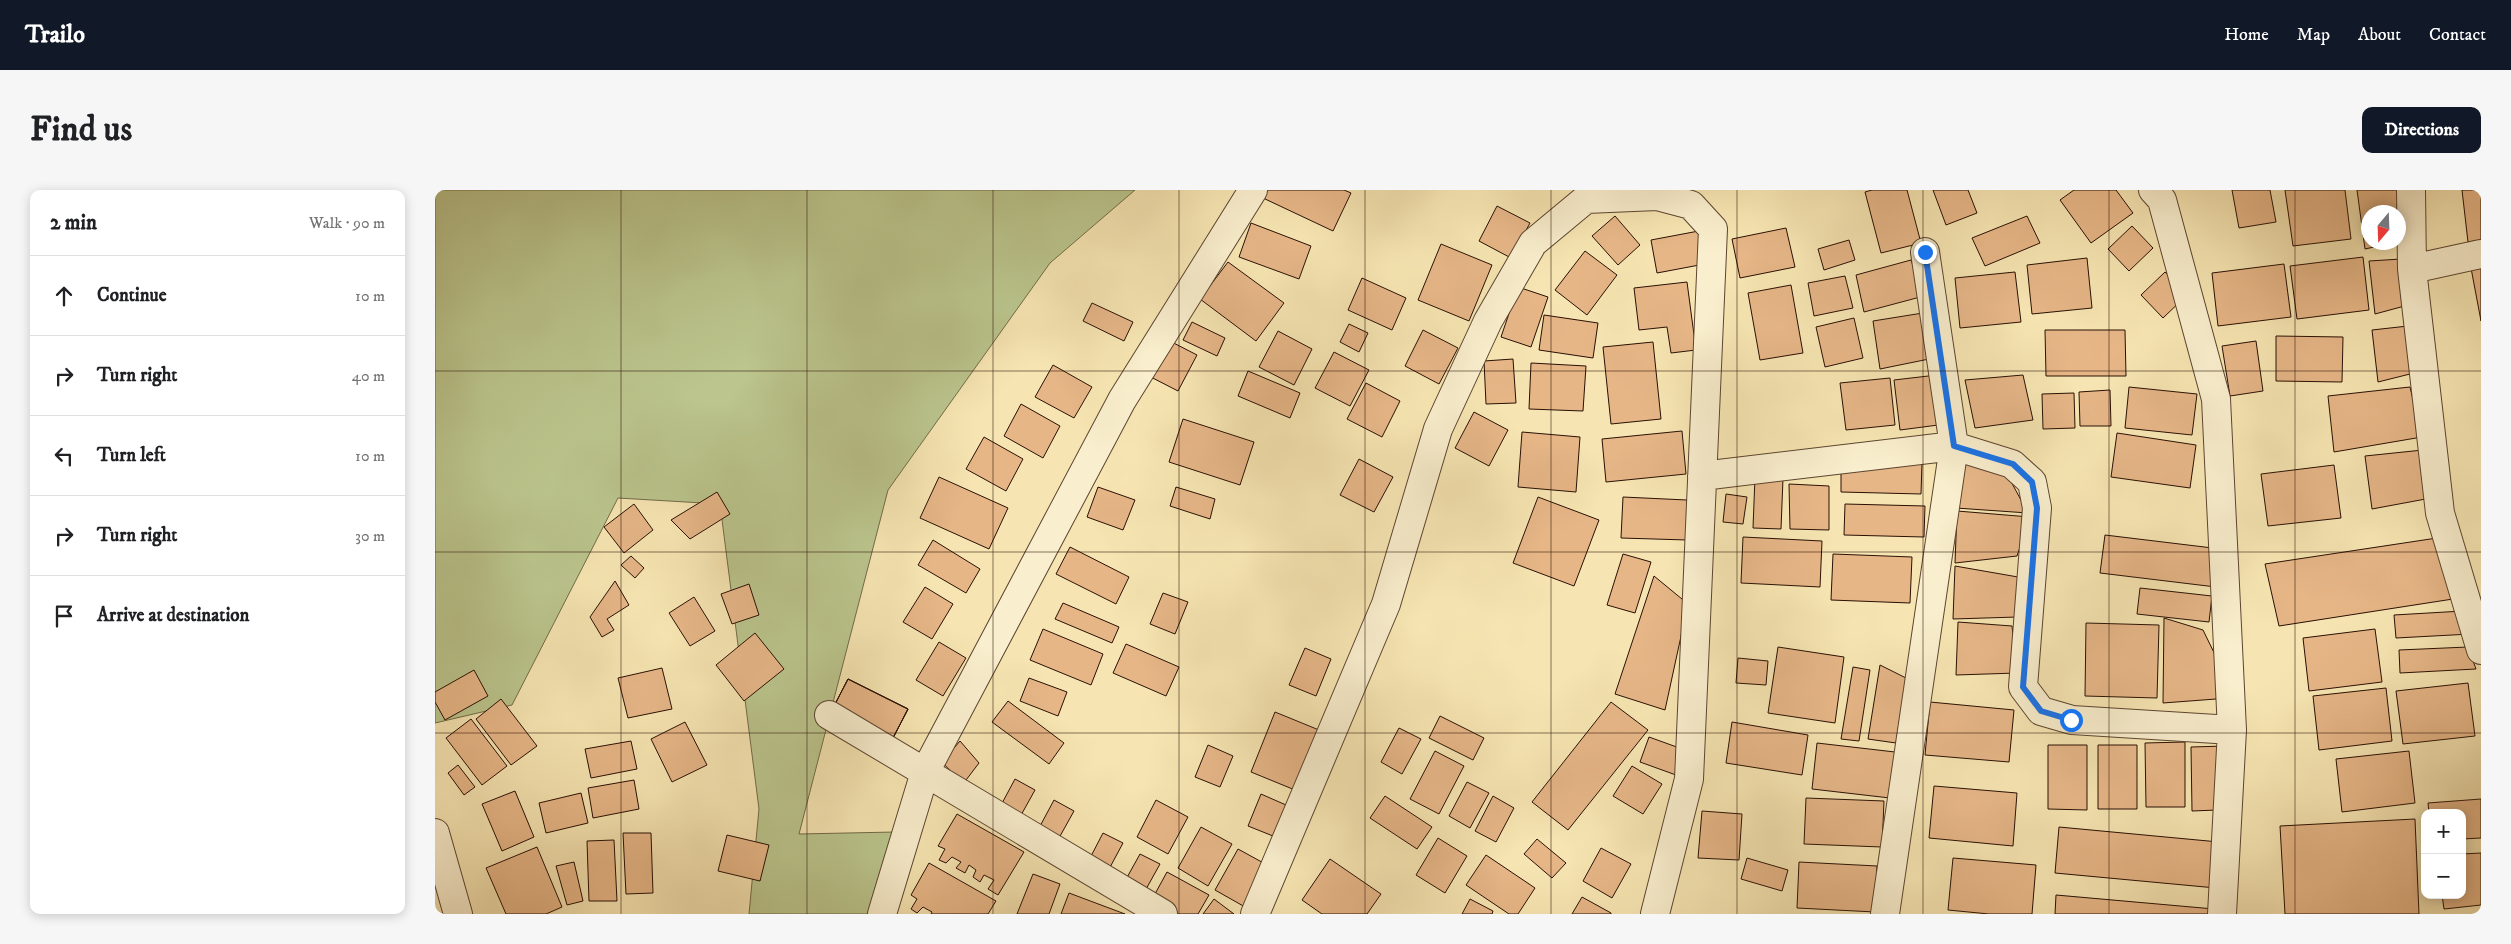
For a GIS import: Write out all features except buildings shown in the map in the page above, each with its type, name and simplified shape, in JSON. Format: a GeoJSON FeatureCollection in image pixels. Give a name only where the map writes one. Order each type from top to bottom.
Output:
{"type":"FeatureCollection","features":[{"type":"Feature","properties":{"kind":"street"},"geometry":{"type":"LineString","coordinates":[[882,914],[925,772],[1122,400],[1253,190]]}},
{"type":"Feature","properties":{"kind":"street"},"geometry":{"type":"LineString","coordinates":[[2153,190],[2162,200],[2216,399],[2231,730],[2222,914]]}},
{"type":"Feature","properties":{"kind":"street"},"geometry":{"type":"LineString","coordinates":[[2411,190],[2412,269],[2440,513],[2481,650]]}},
{"type":"Feature","properties":{"kind":"street"},"geometry":{"type":"LineString","coordinates":[[1255,914],[1386,604],[1438,429],[1488,321],[1533,243],[1586,199],[1657,196],[1691,205],[1713,229],[1689,779],[1655,914]]}},
{"type":"Feature","properties":{"kind":"street"},"geometry":{"type":"LineString","coordinates":[[1885,914],[1954,446],[1925,252]]}},
{"type":"Feature","properties":{"kind":"street"},"geometry":{"type":"LineString","coordinates":[[2412,269],[2481,254]]}},
{"type":"Feature","properties":{"kind":"street"},"geometry":{"type":"LineString","coordinates":[[1702,476],[1954,446],[2013,464],[2032,482],[2037,508],[2023,687],[2041,711],[2071,720],[2231,730]]}},
{"type":"Feature","properties":{"kind":"street"},"geometry":{"type":"LineString","coordinates":[[829,715],[1163,914]]}},
{"type":"Feature","properties":{"kind":"street"},"geometry":{"type":"LineString","coordinates":[[435,833],[458,914]]}},
{"type":"Feature","properties":{"kind":"green space"},"geometry":{"type":"Polygon","coordinates":[[[435,190],[1135,190],[1050,263],[888,490],[799,834],[895,832],[876,914],[749,914],[759,809],[720,504],[618,498],[512,705],[435,723],[435,190]]]}},
{"type":"Feature","properties":{"kind":"route"},"geometry":{"type":"LineString","coordinates":[[1925,252],[1954,446],[2013,464],[2032,482],[2037,508],[2023,687],[2041,711],[2071,720]]}}]}
